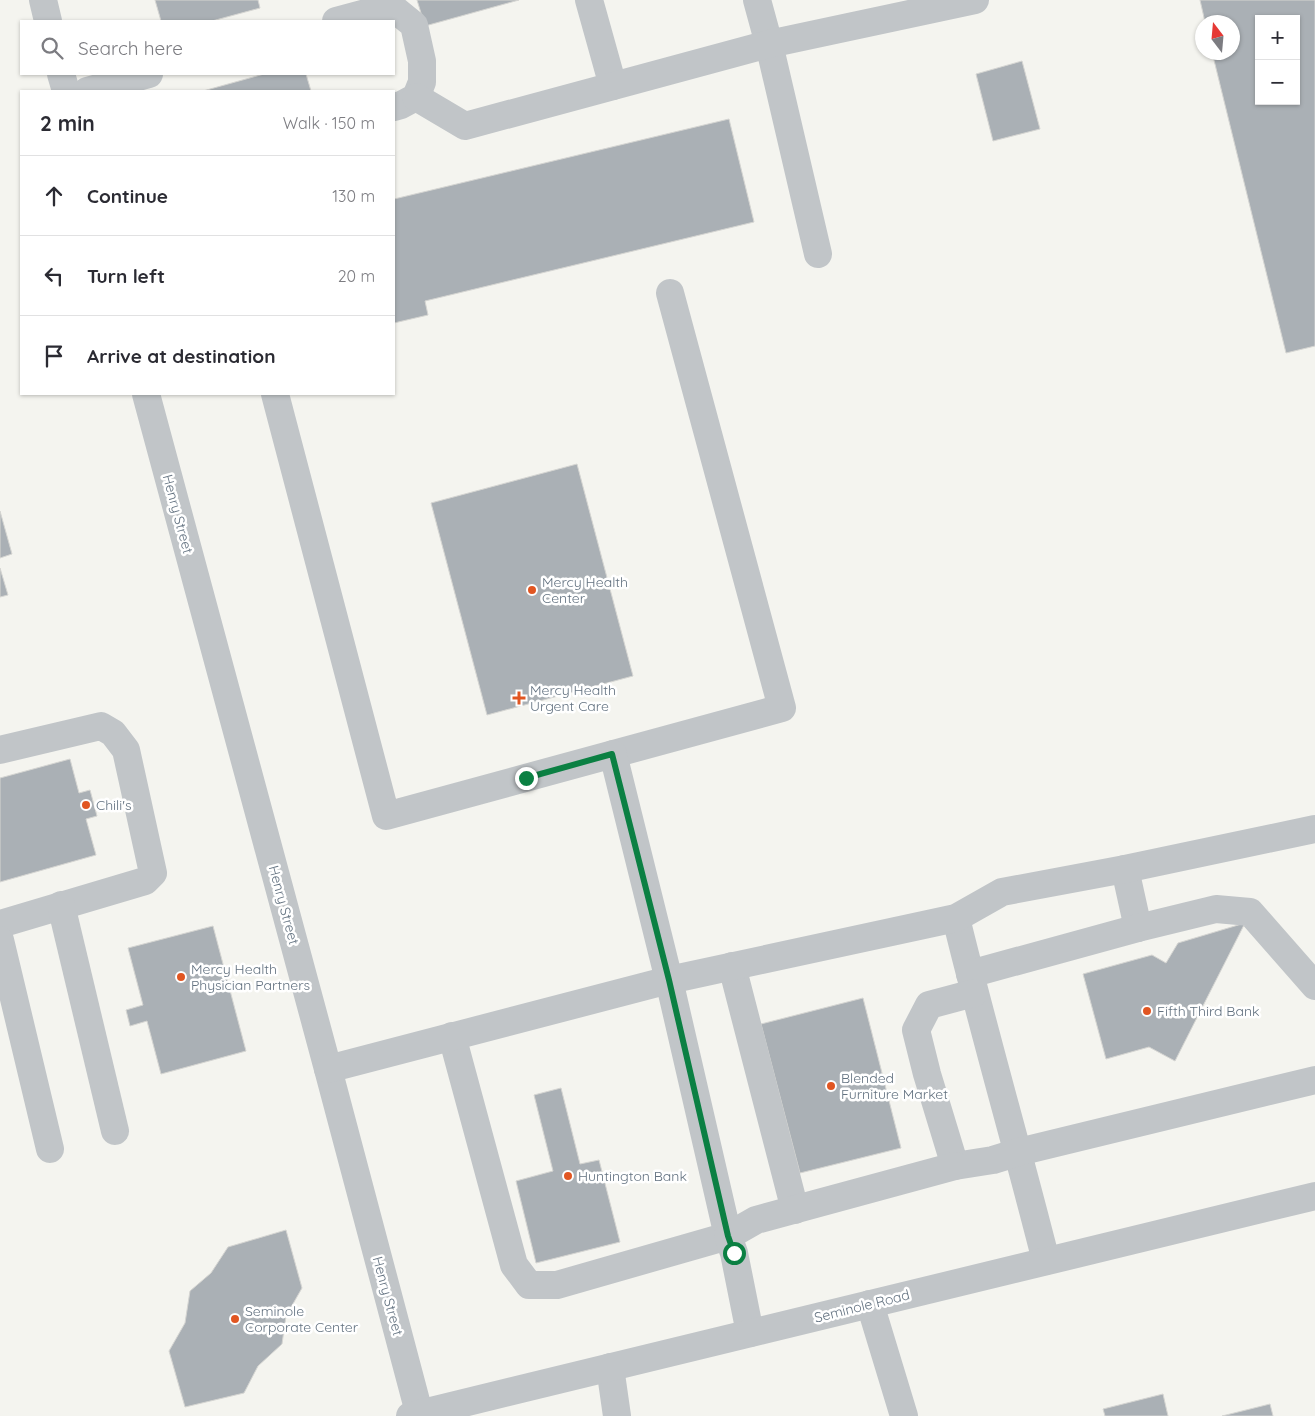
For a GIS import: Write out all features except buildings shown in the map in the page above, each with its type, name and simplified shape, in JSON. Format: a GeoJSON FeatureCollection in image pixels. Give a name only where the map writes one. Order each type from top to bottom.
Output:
{"type":"FeatureCollection","features":[{"type":"Feature","properties":{"kind":"street"},"geometry":{"type":"LineString","coordinates":[[589,0],[613,86]]}},
{"type":"Feature","properties":{"kind":"street"},"geometry":{"type":"LineString","coordinates":[[757,0],[818,254]]}},
{"type":"Feature","properties":{"kind":"street"},"geometry":{"type":"LineString","coordinates":[[340,20],[378,10],[380,5],[398,12],[414,26],[422,61],[422,82],[405,102],[465,126],[769,44],[975,0]]}},
{"type":"Feature","properties":{"kind":"street"},"geometry":{"type":"LineString","coordinates":[[61,75],[66,90]]}},
{"type":"Feature","properties":{"kind":"street"},"geometry":{"type":"LineString","coordinates":[[91,90],[145,75]]}},
{"type":"Feature","properties":{"kind":"street"},"geometry":{"type":"LineString","coordinates":[[274,395],[386,816],[782,708],[670,293]]}},
{"type":"Feature","properties":{"kind":"street","name":"Henry Street"},"geometry":{"type":"LineString","coordinates":[[146,395],[328,1069],[416,1415]]}},
{"type":"Feature","properties":{"kind":"street"},"geometry":{"type":"LineString","coordinates":[[0,750],[101,726],[113,733],[126,750],[153,873],[145,881],[0,924]]}},
{"type":"Feature","properties":{"kind":"street"},"geometry":{"type":"LineString","coordinates":[[612,754],[669,980],[728,1236],[734,1253],[750,1333]]}},
{"type":"Feature","properties":{"kind":"street"},"geometry":{"type":"LineString","coordinates":[[328,1069],[669,980],[956,918],[1002,892],[1124,869],[1315,829]]}},
{"type":"Feature","properties":{"kind":"street"},"geometry":{"type":"LineString","coordinates":[[1124,869],[1138,928]]}},
{"type":"Feature","properties":{"kind":"street"},"geometry":{"type":"LineString","coordinates":[[61,906],[114,1131]]}},
{"type":"Feature","properties":{"kind":"street"},"geometry":{"type":"LineString","coordinates":[[955,1166],[926,1074],[916,1030],[929,1005],[972,983],[1138,928],[1216,909],[1250,912],[1315,986]]}},
{"type":"Feature","properties":{"kind":"street"},"geometry":{"type":"LineString","coordinates":[[956,918],[1046,1261]]}},
{"type":"Feature","properties":{"kind":"street"},"geometry":{"type":"LineString","coordinates":[[0,940],[50,1149]]}},
{"type":"Feature","properties":{"kind":"street"},"geometry":{"type":"LineString","coordinates":[[732,966],[795,1210]]}},
{"type":"Feature","properties":{"kind":"street"},"geometry":{"type":"LineString","coordinates":[[452,1036],[514,1265],[529,1285],[556,1285],[728,1236],[756,1220],[955,1166],[993,1160],[1018,1152],[1315,1080]]}},
{"type":"Feature","properties":{"kind":"street","name":"Seminole Road"},"geometry":{"type":"LineString","coordinates":[[416,1415],[1315,1196]]}},
{"type":"Feature","properties":{"kind":"street"},"geometry":{"type":"LineString","coordinates":[[870,1304],[904,1416]]}},
{"type":"Feature","properties":{"kind":"street"},"geometry":{"type":"LineString","coordinates":[[610,1367],[617,1416]]}},
{"type":"Feature","properties":{"kind":"place","name":"Mercy Health Center"},"geometry":{"type":"Point","coordinates":[532,590]}},
{"type":"Feature","properties":{"kind":"place","name":"Mercy Health Urgent Care"},"geometry":{"type":"Point","coordinates":[519,698]}},
{"type":"Feature","properties":{"kind":"place","name":"Chili's"},"geometry":{"type":"Point","coordinates":[86,805]}},
{"type":"Feature","properties":{"kind":"place","name":"Mercy Health Physician Partners"},"geometry":{"type":"Point","coordinates":[181,977]}},
{"type":"Feature","properties":{"kind":"place","name":"Fifth Third Bank"},"geometry":{"type":"Point","coordinates":[1147,1011]}},
{"type":"Feature","properties":{"kind":"place","name":"Blended Furniture Market"},"geometry":{"type":"Point","coordinates":[831,1086]}},
{"type":"Feature","properties":{"kind":"place","name":"Huntington Bank"},"geometry":{"type":"Point","coordinates":[568,1176]}},
{"type":"Feature","properties":{"kind":"place","name":"Seminole Corporate Center"},"geometry":{"type":"Point","coordinates":[235,1319]}},
{"type":"Feature","properties":{"kind":"route"},"geometry":{"type":"LineString","coordinates":[[526,778],[612,754],[669,980],[728,1236],[734,1253]]}}]}
